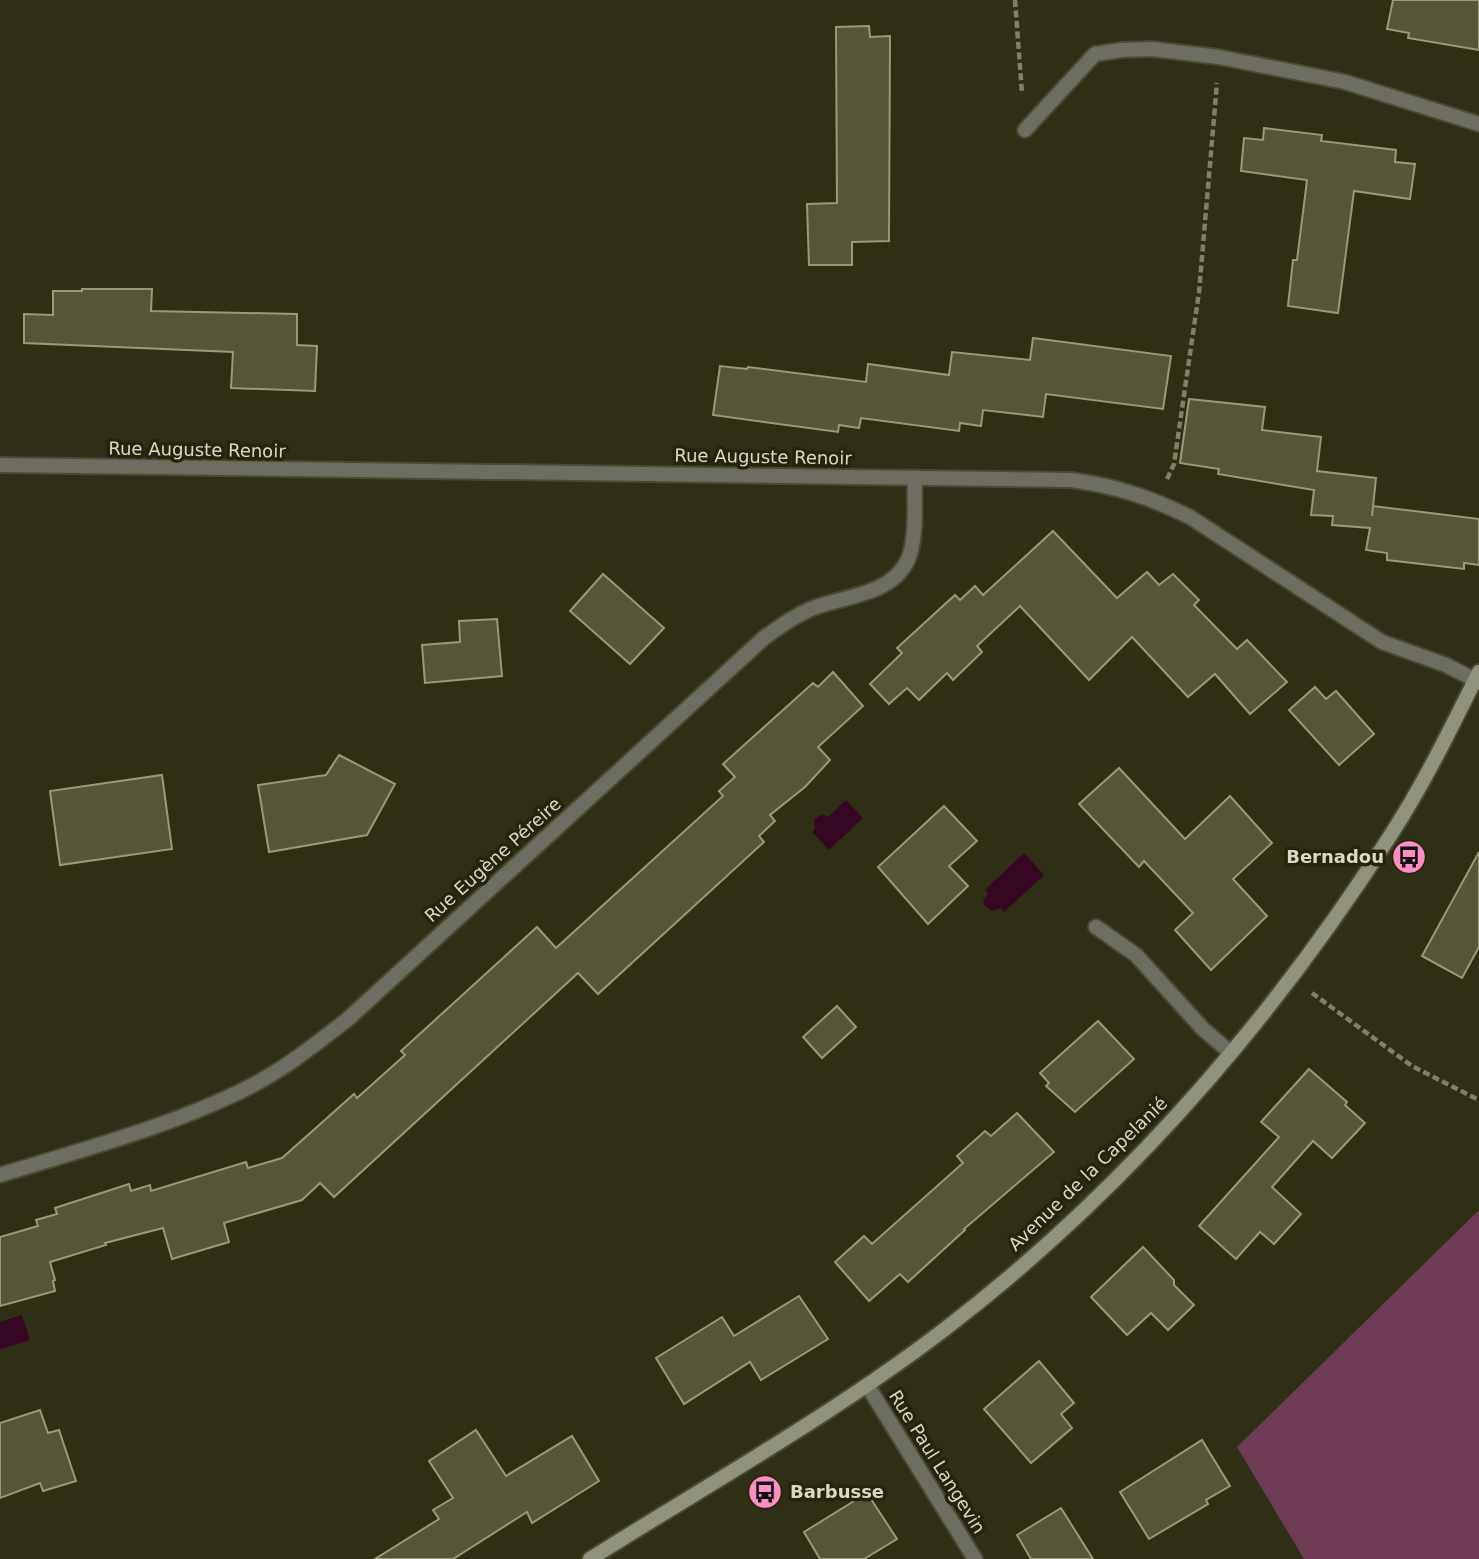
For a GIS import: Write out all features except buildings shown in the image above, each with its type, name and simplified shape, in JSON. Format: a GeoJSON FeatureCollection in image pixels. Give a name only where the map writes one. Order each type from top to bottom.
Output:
{"type":"FeatureCollection","features":[{"type":"Feature","properties":{"kind":"street"},"geometry":{"type":"LineString","coordinates":[[1025,130],[1095,54],[1152,49],[1219,57],[1345,82],[1479,124]]}},
{"type":"Feature","properties":{"kind":"street","name":"Rue Auguste Renoir"},"geometry":{"type":"LineString","coordinates":[[0,465],[1071,480],[1105,485],[1157,501],[1190,517],[1382,642],[1477,676]]}},
{"type":"Feature","properties":{"kind":"street","name":"Rue Eugène Péreire"},"geometry":{"type":"LineString","coordinates":[[0,1175],[178,1118],[253,1085],[316,1044],[348,1019],[765,637],[793,618],[816,607],[864,595],[883,586],[900,572],[910,556],[915,479]]}},
{"type":"Feature","properties":{"kind":"street","name":"Avenue de la Capelanié"},"geometry":{"type":"LineString","coordinates":[[590,1559],[867,1385],[946,1329],[1020,1268],[1160,1135],[1292,978],[1391,835],[1426,776],[1477,676]]}},
{"type":"Feature","properties":{"kind":"street"},"geometry":{"type":"LineString","coordinates":[[1096,928],[1136,955],[1203,1029],[1231,1053]]}},
{"type":"Feature","properties":{"kind":"street","name":"Rue Paul Langevin"},"geometry":{"type":"LineString","coordinates":[[867,1385],[975,1559]]}},
{"type":"Feature","properties":{"kind":"path"},"geometry":{"type":"LineString","coordinates":[[1015,0],[1025,130]]}},
{"type":"Feature","properties":{"kind":"path"},"geometry":{"type":"LineString","coordinates":[[1157,501],[1174,464],[1199,292],[1219,57]]}},
{"type":"Feature","properties":{"kind":"path"},"geometry":{"type":"LineString","coordinates":[[1292,978],[1412,1066],[1479,1100]]}},
{"type":"Feature","properties":{"kind":"shaded area"},"geometry":{"type":"Polygon","coordinates":[[[846,800],[863,818],[829,850],[812,832],[815,829],[814,820],[823,814],[828,817],[846,800]]]}},
{"type":"Feature","properties":{"kind":"shaded area"},"geometry":{"type":"Polygon","coordinates":[[[1024,853],[1044,875],[1004,912],[1001,908],[992,911],[983,901],[988,893],[985,890],[1024,853]]]}},
{"type":"Feature","properties":{"kind":"shaded area"},"geometry":{"type":"Polygon","coordinates":[[[1479,1210],[1479,1559],[1304,1559],[1237,1447],[1479,1210]]]}},
{"type":"Feature","properties":{"kind":"shaded area"},"geometry":{"type":"Polygon","coordinates":[[[22,1315],[30,1340],[0,1349],[0,1322],[22,1315]]]}},
{"type":"Feature","properties":{"kind":"place","name":"Bernadou"},"geometry":{"type":"Point","coordinates":[1409,857]}},
{"type":"Feature","properties":{"kind":"place","name":"Barbusse"},"geometry":{"type":"Point","coordinates":[765,1492]}}]}
